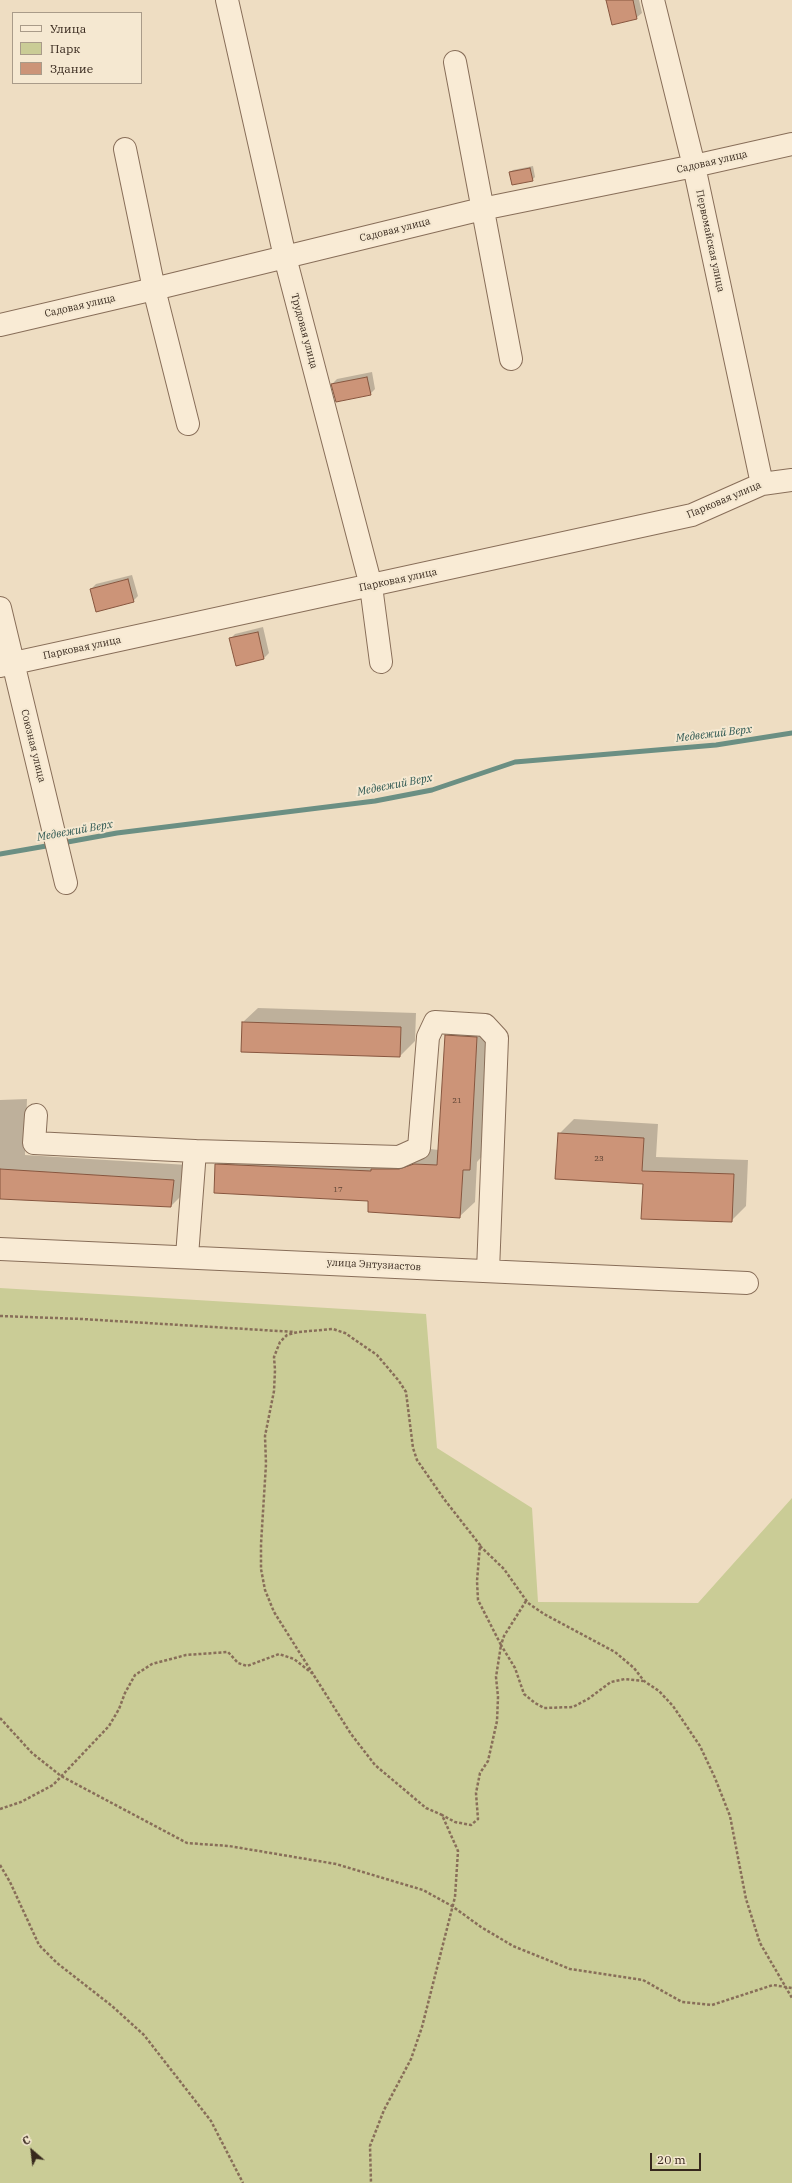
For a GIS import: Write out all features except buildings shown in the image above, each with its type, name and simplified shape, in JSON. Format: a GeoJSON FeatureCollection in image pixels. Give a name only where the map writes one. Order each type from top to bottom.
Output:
{"type":"FeatureCollection","features":[{"type":"Feature","properties":{"kind":"street","name":"Трудовая улица"},"geometry":{"type":"LineString","coordinates":[[227,0],[285,257],[371,586],[381,662]]}},
{"type":"Feature","properties":{"kind":"street","name":"Первомайская улица"},"geometry":{"type":"LineString","coordinates":[[653,0],[694,166],[762,484]]}},
{"type":"Feature","properties":{"kind":"street"},"geometry":{"type":"LineString","coordinates":[[455,62],[511,359]]}},
{"type":"Feature","properties":{"kind":"street","name":"Садовая улица"},"geometry":{"type":"LineString","coordinates":[[0,324],[154,290],[482,209],[694,166],[792,144]]}},
{"type":"Feature","properties":{"kind":"street"},"geometry":{"type":"LineString","coordinates":[[125,149],[154,290],[188,424]]}},
{"type":"Feature","properties":{"kind":"street","name":"Парковая улица"},"geometry":{"type":"LineString","coordinates":[[6,664],[692,516],[762,484],[792,480]]}},
{"type":"Feature","properties":{"kind":"street","name":"Союзная улица"},"geometry":{"type":"LineString","coordinates":[[0,608],[6,664],[66,883]]}},
{"type":"Feature","properties":{"kind":"street"},"geometry":{"type":"LineString","coordinates":[[36,1115],[34,1143],[195,1151],[399,1157],[419,1148],[428,1036],[435,1022],[485,1025],[497,1038],[488,1271]]}},
{"type":"Feature","properties":{"kind":"street"},"geometry":{"type":"LineString","coordinates":[[187,1256],[195,1151]]}},
{"type":"Feature","properties":{"kind":"street","name":"улица Энтузиастов"},"geometry":{"type":"LineString","coordinates":[[0,1248],[747,1283]]}},
{"type":"Feature","properties":{"kind":"path"},"geometry":{"type":"LineString","coordinates":[[0,1316],[82,1318],[298,1332],[333,1329],[345,1333],[377,1355],[406,1392],[413,1448],[418,1460],[444,1499],[480,1545],[504,1569],[526,1601],[544,1614],[615,1652],[634,1668],[644,1681],[659,1691],[674,1706],[700,1746],[730,1816],[746,1899],[760,1943],[784,1987],[792,1998]]}},
{"type":"Feature","properties":{"kind":"path"},"geometry":{"type":"LineString","coordinates":[[298,1332],[286,1335],[280,1342],[274,1357],[274,1391],[265,1436],[266,1464],[261,1569],[265,1590],[274,1612],[350,1734],[375,1765],[426,1808],[455,1822],[471,1825],[478,1819],[476,1793],[480,1773],[488,1761],[497,1720],[498,1697],[496,1677],[501,1645],[504,1636],[526,1601]]}},
{"type":"Feature","properties":{"kind":"path"},"geometry":{"type":"LineString","coordinates":[[480,1545],[477,1581],[478,1600],[501,1645],[513,1664],[524,1694],[544,1708],[572,1706],[588,1699],[611,1682],[625,1678],[644,1681]]}},
{"type":"Feature","properties":{"kind":"path"},"geometry":{"type":"LineString","coordinates":[[0,1809],[21,1802],[53,1785],[108,1726],[119,1709],[125,1693],[135,1675],[152,1664],[186,1655],[228,1652],[238,1663],[247,1666],[278,1654],[294,1659],[313,1674]]}},
{"type":"Feature","properties":{"kind":"path"},"geometry":{"type":"LineString","coordinates":[[0,1718],[32,1753],[61,1776],[187,1843],[229,1846],[336,1864],[423,1890],[452,1906],[481,1928],[513,1946],[570,1969],[643,1980],[682,2002],[712,2005],[757,1988],[773,1985],[792,1988]]}},
{"type":"Feature","properties":{"kind":"path"},"geometry":{"type":"LineString","coordinates":[[371,2183],[370,2146],[384,2110],[411,2059],[430,1997],[455,1897],[458,1851],[442,1815]]}},
{"type":"Feature","properties":{"kind":"path"},"geometry":{"type":"LineString","coordinates":[[0,1865],[10,1882],[39,1945],[57,1963],[112,2006],[144,2035],[211,2121],[244,2183]]}},
{"type":"Feature","properties":{"kind":"green space"},"geometry":{"type":"Polygon","coordinates":[[[0,1288],[426,1314],[437,1448],[532,1508],[538,1602],[698,1603],[792,1498],[792,2183],[0,2183],[0,1288]]]}},
{"type":"Feature","properties":{"kind":"waterway","name":"Медвежий Верх"},"geometry":{"type":"LineString","coordinates":[[62,843],[117,833],[375,801],[432,790],[515,762],[716,745],[792,733]]}},
{"type":"Feature","properties":{"kind":"waterway","name":"Медвежий Верх"},"geometry":{"type":"LineString","coordinates":[[0,854],[52,845]]}}]}
